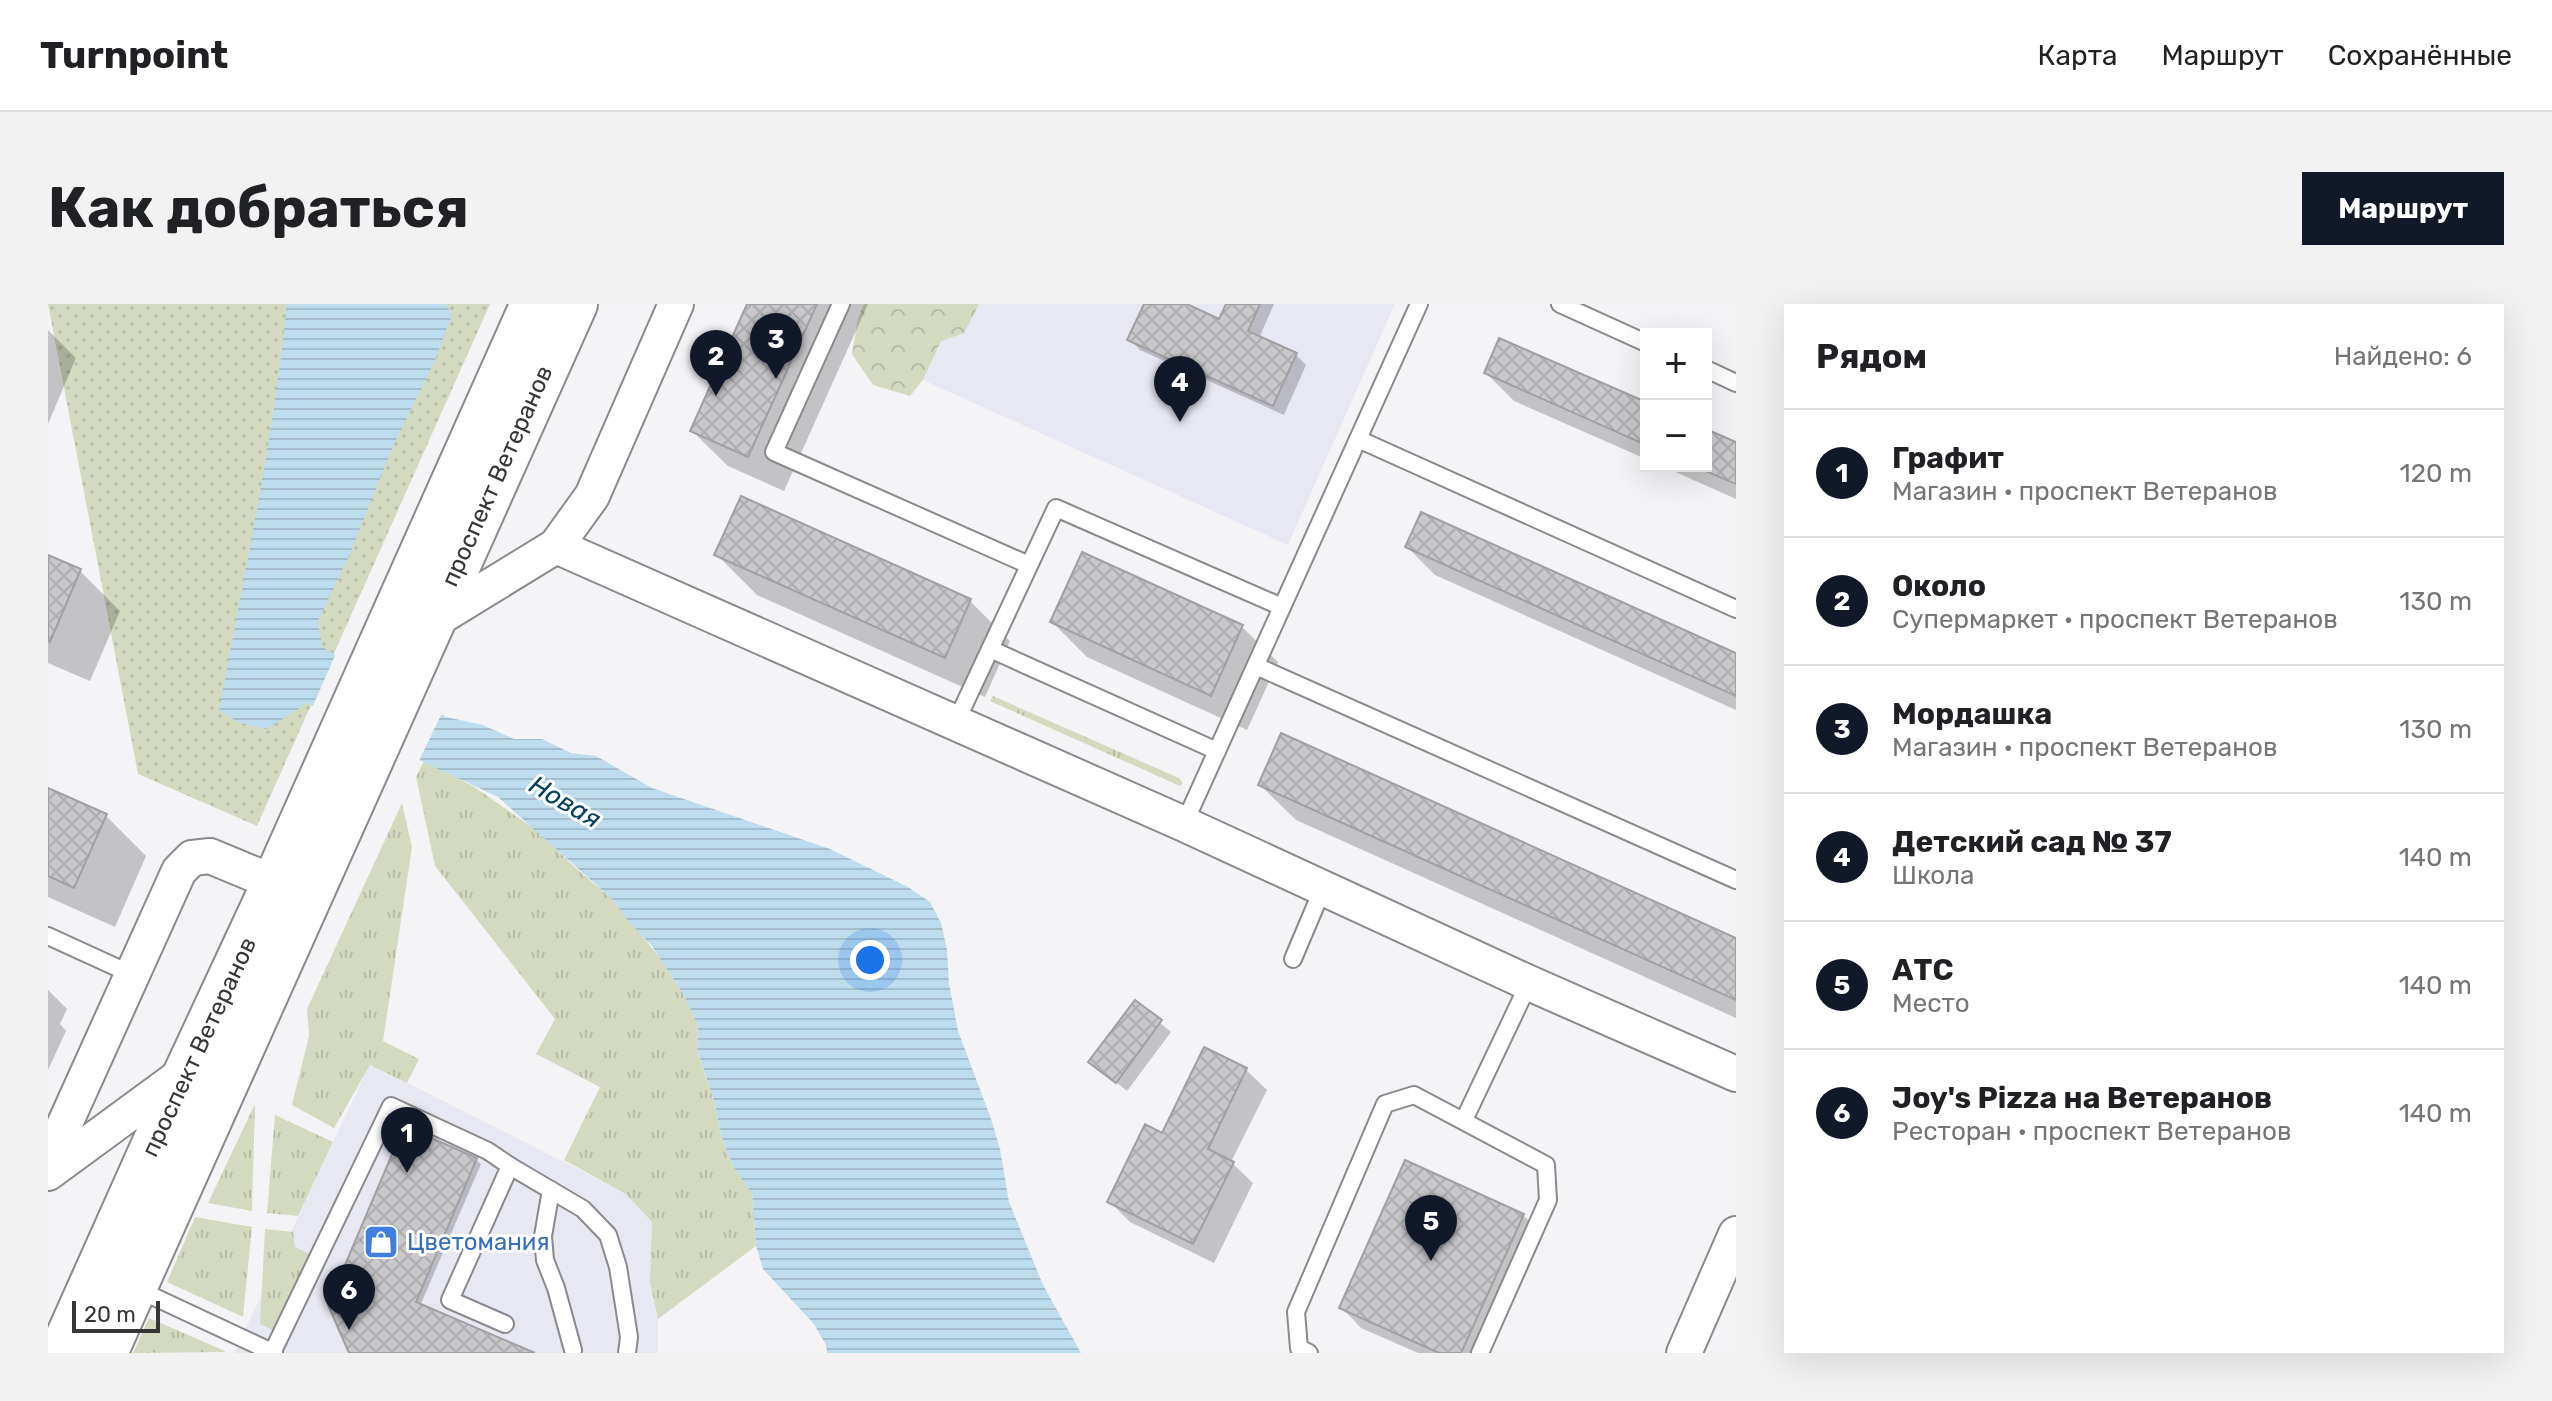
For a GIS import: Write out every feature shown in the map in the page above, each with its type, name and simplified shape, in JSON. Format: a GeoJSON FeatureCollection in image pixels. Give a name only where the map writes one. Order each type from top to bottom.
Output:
{"type":"FeatureCollection","features":[{"type":"Feature","properties":{"kind":"main road","name":"проспект Ветеранов"},"geometry":{"type":"LineString","coordinates":[[412,635],[533,304]]}},
{"type":"Feature","properties":{"kind":"main road","name":"проспект Ветеранов"},"geometry":{"type":"LineString","coordinates":[[105,1353],[134,1288],[292,890],[354,749],[575,304]]}},
{"type":"Feature","properties":{"kind":"main road","name":"проспект Ветеранов"},"geometry":{"type":"LineString","coordinates":[[61,1353],[187,1071],[292,890]]}},
{"type":"Feature","properties":{"kind":"street"},"geometry":{"type":"LineString","coordinates":[[412,635],[556,546],[592,496],[676,304]]}},
{"type":"Feature","properties":{"kind":"street"},"geometry":{"type":"LineString","coordinates":[[556,546],[1184,824],[1529,983],[1736,1074]]}},
{"type":"Feature","properties":{"kind":"street"},"geometry":{"type":"LineString","coordinates":[[48,1161],[179,871],[192,858],[210,856],[292,890]]}},
{"type":"Feature","properties":{"kind":"street"},"geometry":{"type":"LineString","coordinates":[[48,1173],[187,1071]]}},
{"type":"Feature","properties":{"kind":"street"},"geometry":{"type":"LineString","coordinates":[[1684,1353],[1736,1234]]}},
{"type":"Feature","properties":{"kind":"lane"},"geometry":{"type":"LineString","coordinates":[[841,304],[774,452],[1029,565]]}},
{"type":"Feature","properties":{"kind":"lane"},"geometry":{"type":"LineString","coordinates":[[1184,824],[1419,304]]}},
{"type":"Feature","properties":{"kind":"lane"},"geometry":{"type":"LineString","coordinates":[[1560,304],[1640,340]]}},
{"type":"Feature","properties":{"kind":"lane"},"geometry":{"type":"LineString","coordinates":[[1712,372],[1736,383]]}},
{"type":"Feature","properties":{"kind":"lane"},"geometry":{"type":"LineString","coordinates":[[1358,439],[1736,609]]}},
{"type":"Feature","properties":{"kind":"lane"},"geometry":{"type":"LineString","coordinates":[[956,722],[1056,508],[1282,607]]}},
{"type":"Feature","properties":{"kind":"lane"},"geometry":{"type":"LineString","coordinates":[[990,649],[1217,751]]}},
{"type":"Feature","properties":{"kind":"lane"},"geometry":{"type":"LineString","coordinates":[[1256,666],[1736,880]]}},
{"type":"Feature","properties":{"kind":"lane"},"geometry":{"type":"LineString","coordinates":[[1293,959],[1323,888]]}},
{"type":"Feature","properties":{"kind":"lane"},"geometry":{"type":"LineString","coordinates":[[48,936],[131,974]]}},
{"type":"Feature","properties":{"kind":"lane"},"geometry":{"type":"LineString","coordinates":[[1464,1120],[1529,983]]}},
{"type":"Feature","properties":{"kind":"lane"},"geometry":{"type":"LineString","coordinates":[[1309,1353],[1299,1348],[1296,1312],[1385,1104],[1414,1095],[1546,1165],[1548,1200],[1480,1353]]}},
{"type":"Feature","properties":{"kind":"lane"},"geometry":{"type":"LineString","coordinates":[[134,1288],[274,1352],[391,1106],[488,1151],[583,1209],[608,1235],[618,1267],[629,1337],[627,1353]]}},
{"type":"Feature","properties":{"kind":"lane"},"geometry":{"type":"LineString","coordinates":[[505,1324],[450,1300],[510,1166]]}},
{"type":"Feature","properties":{"kind":"lane"},"geometry":{"type":"LineString","coordinates":[[551,1190],[543,1236],[545,1260],[573,1350]]}},
{"type":"Feature","properties":{"kind":"shaded area"},"geometry":{"type":"Polygon","coordinates":[[[958,304],[1395,304],[1288,545],[923,380],[958,304]]]}},
{"type":"Feature","properties":{"kind":"shaded area"},"geometry":{"type":"Polygon","coordinates":[[[370,1064],[627,1194],[652,1222],[650,1282],[658,1319],[658,1353],[234,1353],[370,1064]]]}},
{"type":"Feature","properties":{"kind":"green space"},"geometry":{"type":"Polygon","coordinates":[[[48,304],[490,304],[257,826],[138,774],[48,304]]]}},
{"type":"Feature","properties":{"kind":"green space"},"geometry":{"type":"Polygon","coordinates":[[[864,304],[979,304],[964,333],[941,341],[923,380],[910,396],[873,385],[852,354],[858,318],[864,304]]]}},
{"type":"Feature","properties":{"kind":"green space"},"geometry":{"type":"Polygon","coordinates":[[[993,696],[1179,778],[1183,783],[1180,786],[990,701],[993,696]]]}},
{"type":"Feature","properties":{"kind":"green space"},"geometry":{"type":"Polygon","coordinates":[[[424,761],[473,786],[536,830],[612,899],[664,963],[698,1026],[697,1050],[715,1104],[721,1135],[733,1166],[752,1194],[756,1246],[658,1319],[650,1282],[652,1222],[626,1194],[564,1160],[600,1087],[536,1054],[555,1019],[435,866],[416,777],[424,761]]]}},
{"type":"Feature","properties":{"kind":"green space"},"geometry":{"type":"Polygon","coordinates":[[[402,803],[412,847],[383,1041],[419,1059],[407,1083],[370,1065],[334,1128],[292,1105],[309,1036],[307,1009],[402,803]]]}},
{"type":"Feature","properties":{"kind":"green space"},"geometry":{"type":"Polygon","coordinates":[[[255,1104],[252,1211],[208,1203],[255,1104]]]}},
{"type":"Feature","properties":{"kind":"green space"},"geometry":{"type":"Polygon","coordinates":[[[275,1115],[333,1142],[298,1216],[267,1213],[275,1115]]]}},
{"type":"Feature","properties":{"kind":"green space"},"geometry":{"type":"Polygon","coordinates":[[[195,1217],[252,1227],[243,1317],[167,1282],[195,1217]]]}},
{"type":"Feature","properties":{"kind":"green space"},"geometry":{"type":"Polygon","coordinates":[[[265,1229],[293,1232],[295,1247],[311,1255],[275,1331],[260,1324],[265,1229]]]}},
{"type":"Feature","properties":{"kind":"green space"},"geometry":{"type":"Polygon","coordinates":[[[149,1318],[225,1351],[225,1352],[133,1353],[149,1318]]]}},
{"type":"Feature","properties":{"kind":"water","name":"Новая"},"geometry":{"type":"Polygon","coordinates":[[[287,304],[446,304],[452,315],[434,363],[394,444],[348,558],[318,621],[322,647],[446,717],[483,725],[514,739],[542,739],[571,753],[596,756],[652,788],[830,849],[908,887],[930,902],[941,923],[947,950],[949,983],[958,1031],[1000,1149],[1009,1202],[1043,1285],[1081,1353],[827,1353],[814,1324],[763,1269],[756,1246],[752,1194],[733,1166],[721,1135],[715,1104],[697,1049],[698,1026],[685,997],[652,946],[612,899],[498,797],[307,703],[267,729],[240,723],[219,711],[266,457],[287,304]]]}},
{"type":"Feature","properties":{"kind":"pier"},"geometry":{"type":"Polygon","coordinates":[[[337,651],[443,711],[418,763],[311,710],[337,651]]]}},
{"type":"Feature","properties":{"kind":"building"},"geometry":{"type":"Polygon","coordinates":[[[747,304],[817,304],[748,457],[690,431],[747,304]]]}},
{"type":"Feature","properties":{"kind":"building"},"geometry":{"type":"Polygon","coordinates":[[[1144,304],[1187,304],[1219,319],[1226,304],[1260,304],[1248,331],[1297,353],[1273,406],[1127,340],[1144,304]]]}},
{"type":"Feature","properties":{"kind":"building"},"geometry":{"type":"Polygon","coordinates":[[[1499,338],[1640,399],[1640,442],[1484,373],[1499,338]]]}},
{"type":"Feature","properties":{"kind":"building"},"geometry":{"type":"Polygon","coordinates":[[[1712,432],[1736,442],[1736,484],[1708,472],[1712,472],[1712,432]]]}},
{"type":"Feature","properties":{"kind":"building"},"geometry":{"type":"Polygon","coordinates":[[[741,496],[971,599],[945,658],[714,555],[741,496]]]}},
{"type":"Feature","properties":{"kind":"building"},"geometry":{"type":"Polygon","coordinates":[[[1421,512],[1736,653],[1736,696],[1405,547],[1421,512]]]}},
{"type":"Feature","properties":{"kind":"building"},"geometry":{"type":"Polygon","coordinates":[[[1082,552],[1243,625],[1211,696],[1050,622],[1082,552]]]}},
{"type":"Feature","properties":{"kind":"building"},"geometry":{"type":"Polygon","coordinates":[[[48,555],[81,569],[50,642],[48,641],[48,555]]]}},
{"type":"Feature","properties":{"kind":"building"},"geometry":{"type":"Polygon","coordinates":[[[1281,733],[1736,938],[1736,1000],[1258,785],[1281,733]]]}},
{"type":"Feature","properties":{"kind":"building"},"geometry":{"type":"Polygon","coordinates":[[[48,788],[107,814],[74,888],[48,876],[48,788]]]}},
{"type":"Feature","properties":{"kind":"building"},"geometry":{"type":"Polygon","coordinates":[[[1135,1000],[1162,1020],[1116,1083],[1088,1062],[1135,1000]]]}},
{"type":"Feature","properties":{"kind":"building"},"geometry":{"type":"Polygon","coordinates":[[[1204,1047],[1247,1068],[1208,1149],[1234,1162],[1193,1244],[1107,1202],[1145,1124],[1162,1133],[1204,1047]]]}},
{"type":"Feature","properties":{"kind":"building"},"geometry":{"type":"Polygon","coordinates":[[[404,1126],[477,1158],[416,1302],[535,1353],[349,1353],[328,1305],[404,1126]]]}},
{"type":"Feature","properties":{"kind":"building"},"geometry":{"type":"Polygon","coordinates":[[[1405,1160],[1524,1214],[1461,1353],[1439,1353],[1339,1308],[1405,1160]]]}},
{"type":"Feature","properties":{"kind":"place","name":"Мордашка"},"geometry":{"type":"Point","coordinates":[776,379]}},
{"type":"Feature","properties":{"kind":"place","name":"Около"},"geometry":{"type":"Point","coordinates":[716,396]}},
{"type":"Feature","properties":{"kind":"place","name":"Детский сад № 37"},"geometry":{"type":"Point","coordinates":[1180,422]}},
{"type":"Feature","properties":{"kind":"place","name":"Графит"},"geometry":{"type":"Point","coordinates":[407,1173]}},
{"type":"Feature","properties":{"kind":"place","name":"Цветомания"},"geometry":{"type":"Point","coordinates":[381,1242]}},
{"type":"Feature","properties":{"kind":"place","name":"АТС"},"geometry":{"type":"Point","coordinates":[1431,1261]}},
{"type":"Feature","properties":{"kind":"place","name":"Joy's Pizza на Ветеранов"},"geometry":{"type":"Point","coordinates":[349,1330]}}]}
